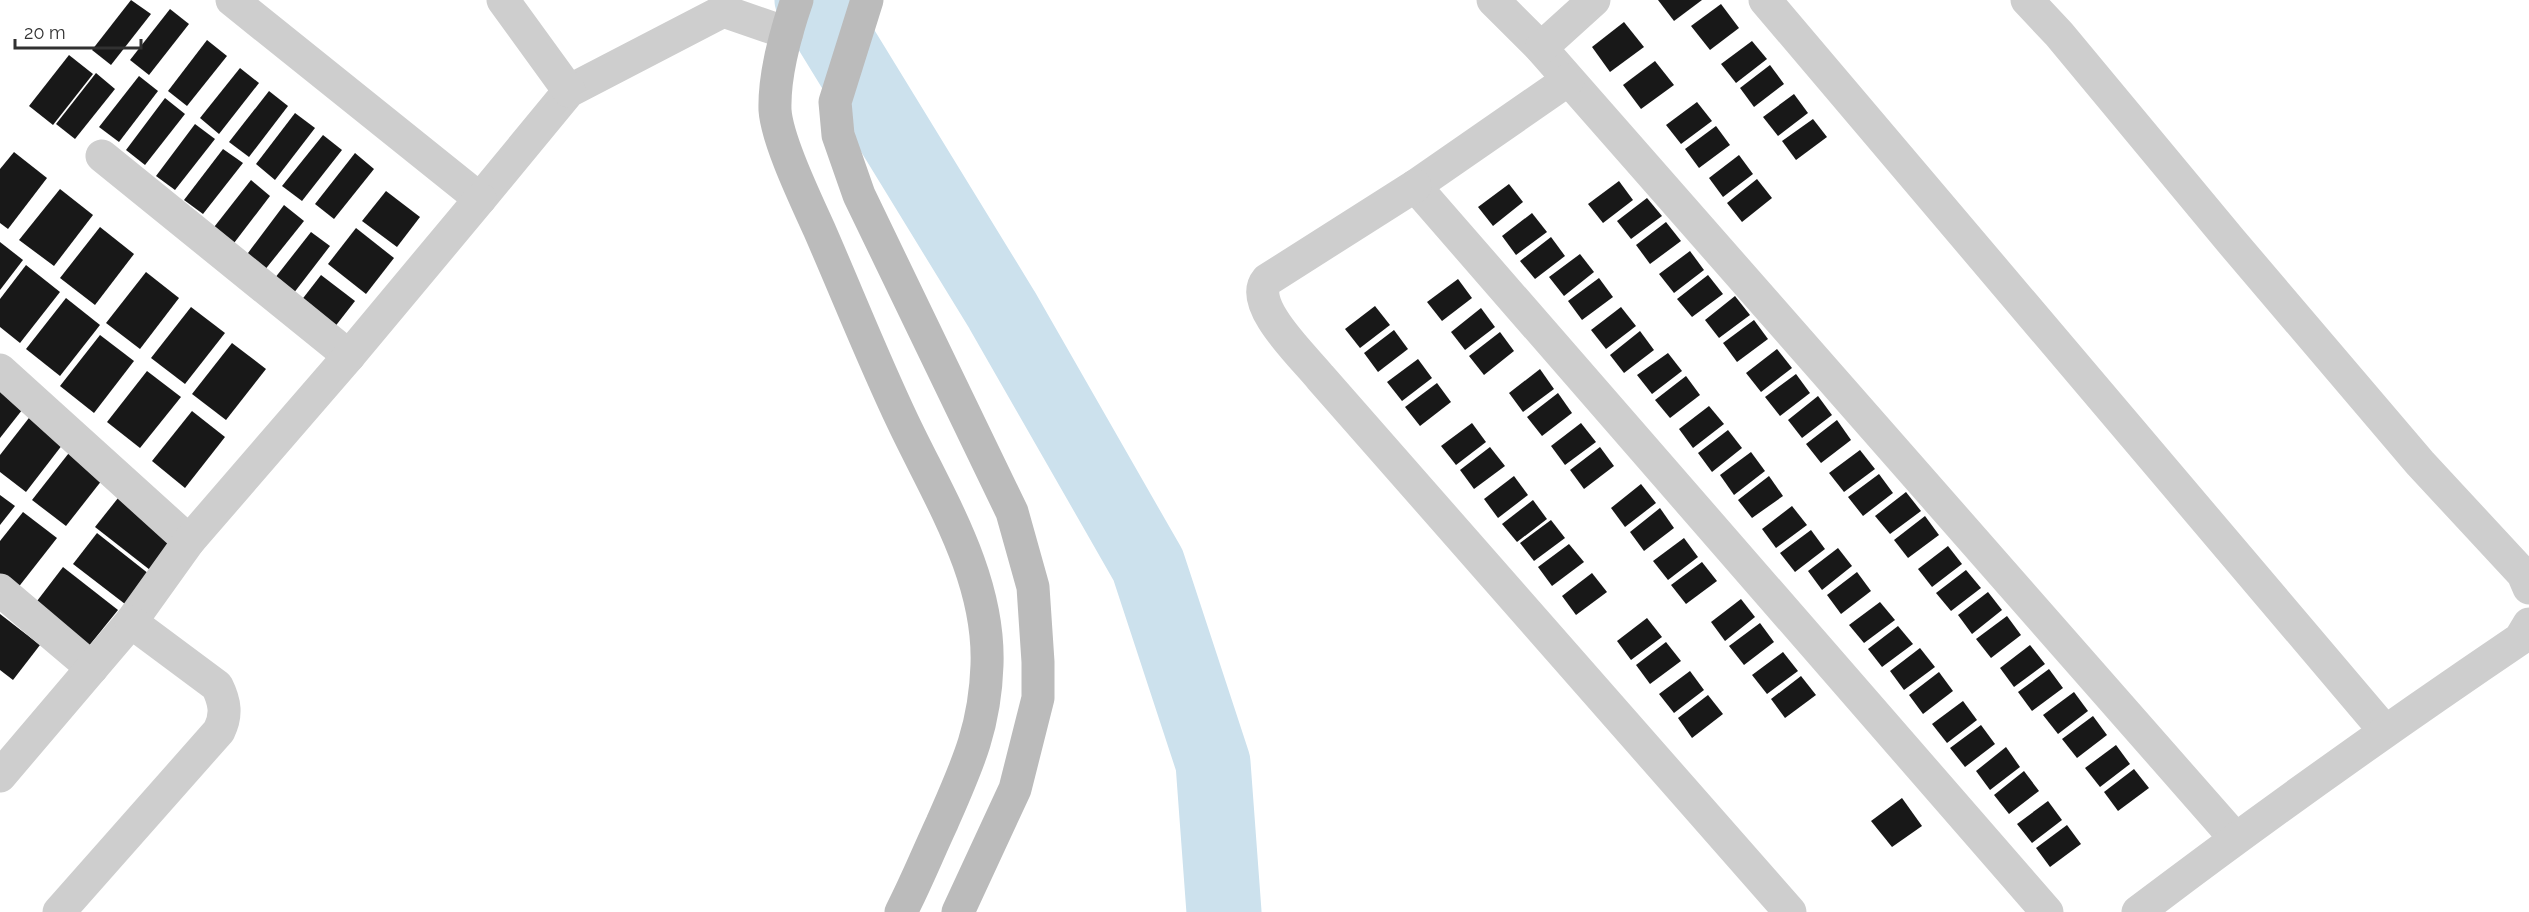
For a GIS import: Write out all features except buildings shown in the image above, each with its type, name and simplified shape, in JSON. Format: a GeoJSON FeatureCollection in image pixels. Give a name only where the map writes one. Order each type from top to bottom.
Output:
{"type":"FeatureCollection","features":[{"type":"Feature","properties":{"kind":"street"},"geometry":{"type":"LineString","coordinates":[[232,0],[480,199]]}},
{"type":"Feature","properties":{"kind":"street"},"geometry":{"type":"LineString","coordinates":[[503,0],[569,91]]}},
{"type":"Feature","properties":{"kind":"street"},"geometry":{"type":"LineString","coordinates":[[867,0],[835,102],[838,135],[859,195],[1012,512],[1033,587],[1038,698],[1015,789],[958,912]]}},
{"type":"Feature","properties":{"kind":"street"},"geometry":{"type":"LineString","coordinates":[[1493,0],[1541,48],[2235,838]]}},
{"type":"Feature","properties":{"kind":"street"},"geometry":{"type":"LineString","coordinates":[[1541,48],[1594,0]]}},
{"type":"Feature","properties":{"kind":"street"},"geometry":{"type":"LineString","coordinates":[[1765,0],[2385,731]]}},
{"type":"Feature","properties":{"kind":"street"},"geometry":{"type":"LineString","coordinates":[[2027,0],[2059,34],[2230,241],[2420,463],[2516,566],[2529,588]]}},
{"type":"Feature","properties":{"kind":"street"},"geometry":{"type":"LineString","coordinates":[[0,776],[131,622],[189,541],[349,356],[569,91],[724,5],[793,13],[776,89],[777,127],[809,207],[902,420],[967,556],[984,613],[987,662],[980,728],[970,760],[901,912]]}},
{"type":"Feature","properties":{"kind":"street"},"geometry":{"type":"LineString","coordinates":[[1568,80],[1415,186],[1267,280],[1262,292],[1266,312],[1320,377],[1790,912]]}},
{"type":"Feature","properties":{"kind":"street"},"geometry":{"type":"LineString","coordinates":[[102,156],[349,356]]}},
{"type":"Feature","properties":{"kind":"street"},"geometry":{"type":"LineString","coordinates":[[1415,186],[2047,912]]}},
{"type":"Feature","properties":{"kind":"street"},"geometry":{"type":"LineString","coordinates":[[0,370],[189,541]]}},
{"type":"Feature","properties":{"kind":"street"},"geometry":{"type":"LineString","coordinates":[[0,590],[92,668]]}},
{"type":"Feature","properties":{"kind":"street"},"geometry":{"type":"LineString","coordinates":[[59,912],[212,740],[224,722],[224,699],[217,686],[131,622]]}},
{"type":"Feature","properties":{"kind":"street"},"geometry":{"type":"LineString","coordinates":[[2138,912],[2235,838],[2385,731],[2520,639],[2529,624]]}},
{"type":"Feature","properties":{"kind":"waterway"},"geometry":{"type":"LineString","coordinates":[[812,0],[1002,310],[1148,565],[1213,763],[1224,912]]}}]}
